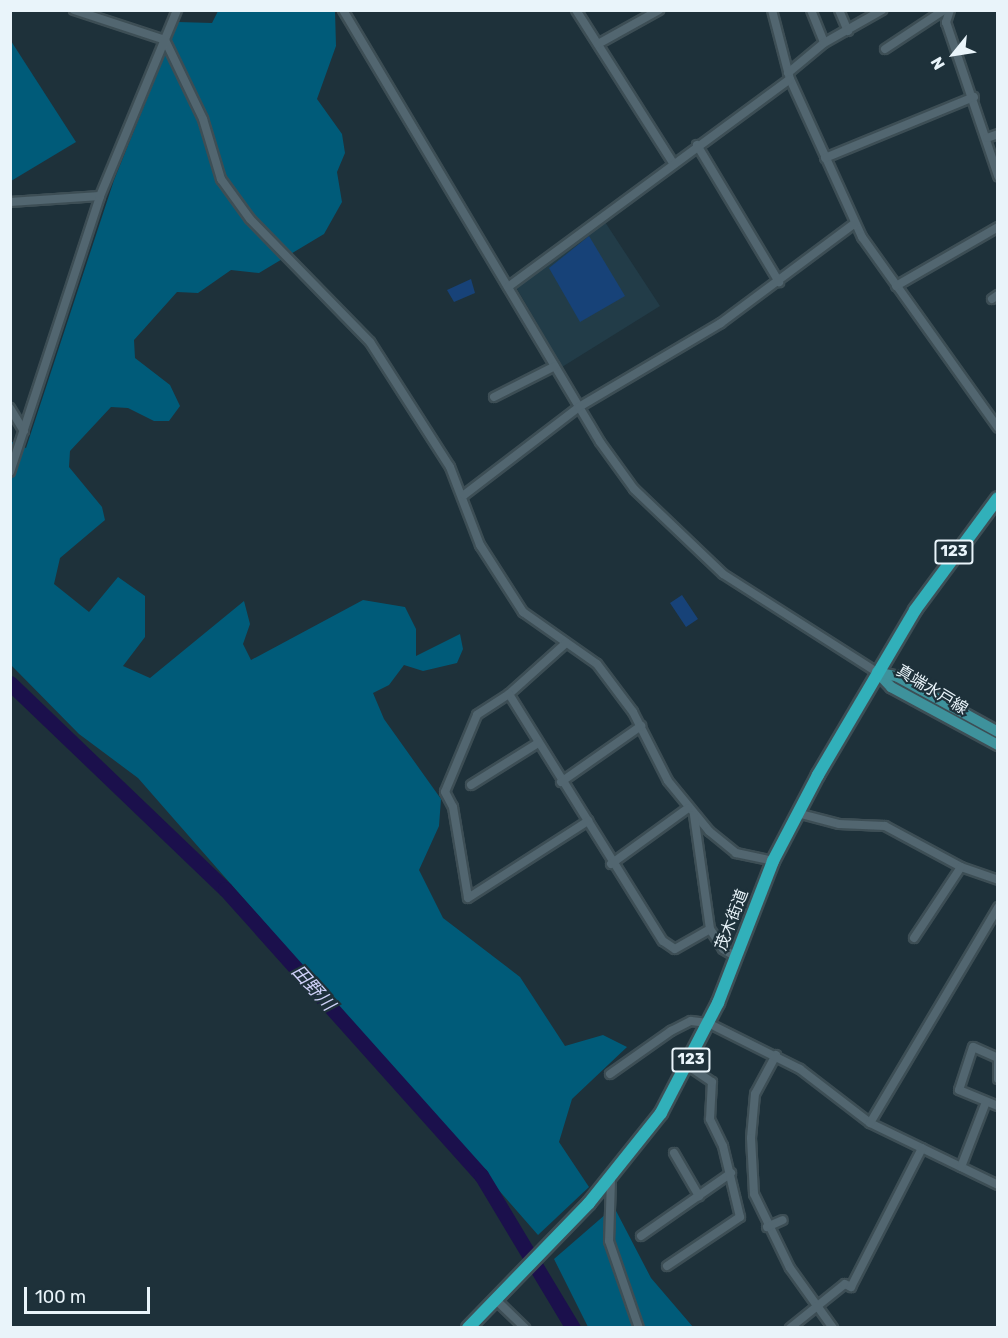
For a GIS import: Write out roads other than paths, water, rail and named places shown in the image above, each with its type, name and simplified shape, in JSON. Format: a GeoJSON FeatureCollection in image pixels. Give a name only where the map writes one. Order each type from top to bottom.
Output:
{"type":"FeatureCollection","features":[{"type":"Feature","properties":{"kind":"highway","name":"茂木街道"},"geometry":{"type":"LineString","coordinates":[[495,1299],[611,1179],[688,1066],[736,957],[773,861],[797,813],[876,672],[957,547],[998,498]]}},
{"type":"Feature","properties":{"kind":"highway","name":"123"},"geometry":{"type":"LineString","coordinates":[[468,1328],[495,1299]]}},
{"type":"Feature","properties":{"kind":"main road","name":"真端水戸線"},"geometry":{"type":"LineString","coordinates":[[876,672],[898,677],[998,732]]}},
{"type":"Feature","properties":{"kind":"main road","name":"真端水戸線"},"geometry":{"type":"LineString","coordinates":[[876,672],[891,687],[998,745]]}},
{"type":"Feature","properties":{"kind":"street"},"geometry":{"type":"LineString","coordinates":[[74,10],[165,40],[233,199],[370,342],[464,495],[480,545],[508,592],[533,622],[597,664],[641,726],[657,765],[691,811],[736,852],[773,861]]}},
{"type":"Feature","properties":{"kind":"street"},"geometry":{"type":"LineString","coordinates":[[10,472],[100,196],[177,10]]}},
{"type":"Feature","properties":{"kind":"street"},"geometry":{"type":"LineString","coordinates":[[343,10],[579,407],[623,475],[683,541],[744,589],[876,672]]}},
{"type":"Feature","properties":{"kind":"street"},"geometry":{"type":"LineString","coordinates":[[576,10],[673,163]]}},
{"type":"Feature","properties":{"kind":"street"},"geometry":{"type":"LineString","coordinates":[[598,44],[659,10]]}},
{"type":"Feature","properties":{"kind":"street"},"geometry":{"type":"LineString","coordinates":[[772,10],[789,76],[855,223],[896,286],[998,428]]}},
{"type":"Feature","properties":{"kind":"street"},"geometry":{"type":"LineString","coordinates":[[811,10],[824,43]]}},
{"type":"Feature","properties":{"kind":"street"},"geometry":{"type":"LineString","coordinates":[[839,10],[848,30]]}},
{"type":"Feature","properties":{"kind":"street"},"geometry":{"type":"LineString","coordinates":[[507,287],[789,76],[824,43],[882,10]]}},
{"type":"Feature","properties":{"kind":"street"},"geometry":{"type":"LineString","coordinates":[[885,49],[944,10]]}},
{"type":"Feature","properties":{"kind":"street"},"geometry":{"type":"LineString","coordinates":[[951,10],[946,22],[974,97],[998,176]]}},
{"type":"Feature","properties":{"kind":"street"},"geometry":{"type":"LineString","coordinates":[[825,158],[974,97]]}},
{"type":"Feature","properties":{"kind":"street"},"geometry":{"type":"LineString","coordinates":[[987,138],[998,134]]}},
{"type":"Feature","properties":{"kind":"street"},"geometry":{"type":"LineString","coordinates":[[697,145],[779,282]]}},
{"type":"Feature","properties":{"kind":"street"},"geometry":{"type":"LineString","coordinates":[[10,202],[100,196]]}},
{"type":"Feature","properties":{"kind":"street"},"geometry":{"type":"LineString","coordinates":[[464,495],[579,407],[779,282],[855,223]]}},
{"type":"Feature","properties":{"kind":"street"},"geometry":{"type":"LineString","coordinates":[[896,286],[998,227]]}},
{"type":"Feature","properties":{"kind":"street"},"geometry":{"type":"LineString","coordinates":[[494,397],[555,366]]}},
{"type":"Feature","properties":{"kind":"street"},"geometry":{"type":"LineString","coordinates":[[10,408],[24,431]]}},
{"type":"Feature","properties":{"kind":"street"},"geometry":{"type":"LineString","coordinates":[[566,643],[509,694],[477,715],[445,792],[453,807],[468,898],[588,821]]}},
{"type":"Feature","properties":{"kind":"street"},"geometry":{"type":"LineString","coordinates":[[509,694],[561,782],[588,821],[637,907],[675,949],[710,929]]}},
{"type":"Feature","properties":{"kind":"street"},"geometry":{"type":"LineString","coordinates":[[561,782],[641,726]]}},
{"type":"Feature","properties":{"kind":"street"},"geometry":{"type":"LineString","coordinates":[[471,785],[538,743]]}},
{"type":"Feature","properties":{"kind":"street"},"geometry":{"type":"LineString","coordinates":[[611,864],[691,811]]}},
{"type":"Feature","properties":{"kind":"street"},"geometry":{"type":"LineString","coordinates":[[691,811],[710,929],[723,949],[736,957]]}},
{"type":"Feature","properties":{"kind":"street"},"geometry":{"type":"LineString","coordinates":[[797,813],[829,823],[885,826],[961,867],[998,880]]}},
{"type":"Feature","properties":{"kind":"street"},"geometry":{"type":"LineString","coordinates":[[914,938],[961,867]]}},
{"type":"Feature","properties":{"kind":"street"},"geometry":{"type":"LineString","coordinates":[[870,1123],[998,908]]}},
{"type":"Feature","properties":{"kind":"street"},"geometry":{"type":"LineString","coordinates":[[610,1074],[678,1028],[708,1023],[776,1055],[870,1123],[998,1185]]}},
{"type":"Feature","properties":{"kind":"street"},"geometry":{"type":"LineString","coordinates":[[998,1079],[998,1060],[973,1047],[959,1090],[998,1106]]}},
{"type":"Feature","properties":{"kind":"street"},"geometry":{"type":"LineString","coordinates":[[776,1055],[755,1094],[751,1138],[754,1194],[767,1227],[833,1328]]}},
{"type":"Feature","properties":{"kind":"street"},"geometry":{"type":"LineString","coordinates":[[668,1266],[740,1217],[731,1173],[710,1119],[712,1082],[688,1066]]}},
{"type":"Feature","properties":{"kind":"street"},"geometry":{"type":"LineString","coordinates":[[962,1167],[986,1102]]}},
{"type":"Feature","properties":{"kind":"street"},"geometry":{"type":"LineString","coordinates":[[790,1328],[845,1284],[851,1287],[922,1148]]}},
{"type":"Feature","properties":{"kind":"street"},"geometry":{"type":"LineString","coordinates":[[674,1153],[699,1196]]}},
{"type":"Feature","properties":{"kind":"street"},"geometry":{"type":"LineString","coordinates":[[641,1236],[731,1173]]}},
{"type":"Feature","properties":{"kind":"street"},"geometry":{"type":"LineString","coordinates":[[611,1179],[609,1241],[639,1328]]}},
{"type":"Feature","properties":{"kind":"street"},"geometry":{"type":"LineString","coordinates":[[767,1227],[783,1220]]}},
{"type":"Feature","properties":{"kind":"street"},"geometry":{"type":"LineString","coordinates":[[495,1299],[525,1328]]}},
{"type":"Feature","properties":{"kind":"waterway","name":"田野川"},"geometry":{"type":"LineString","coordinates":[[10,683],[225,889],[481,1175],[573,1328]]}}]}
